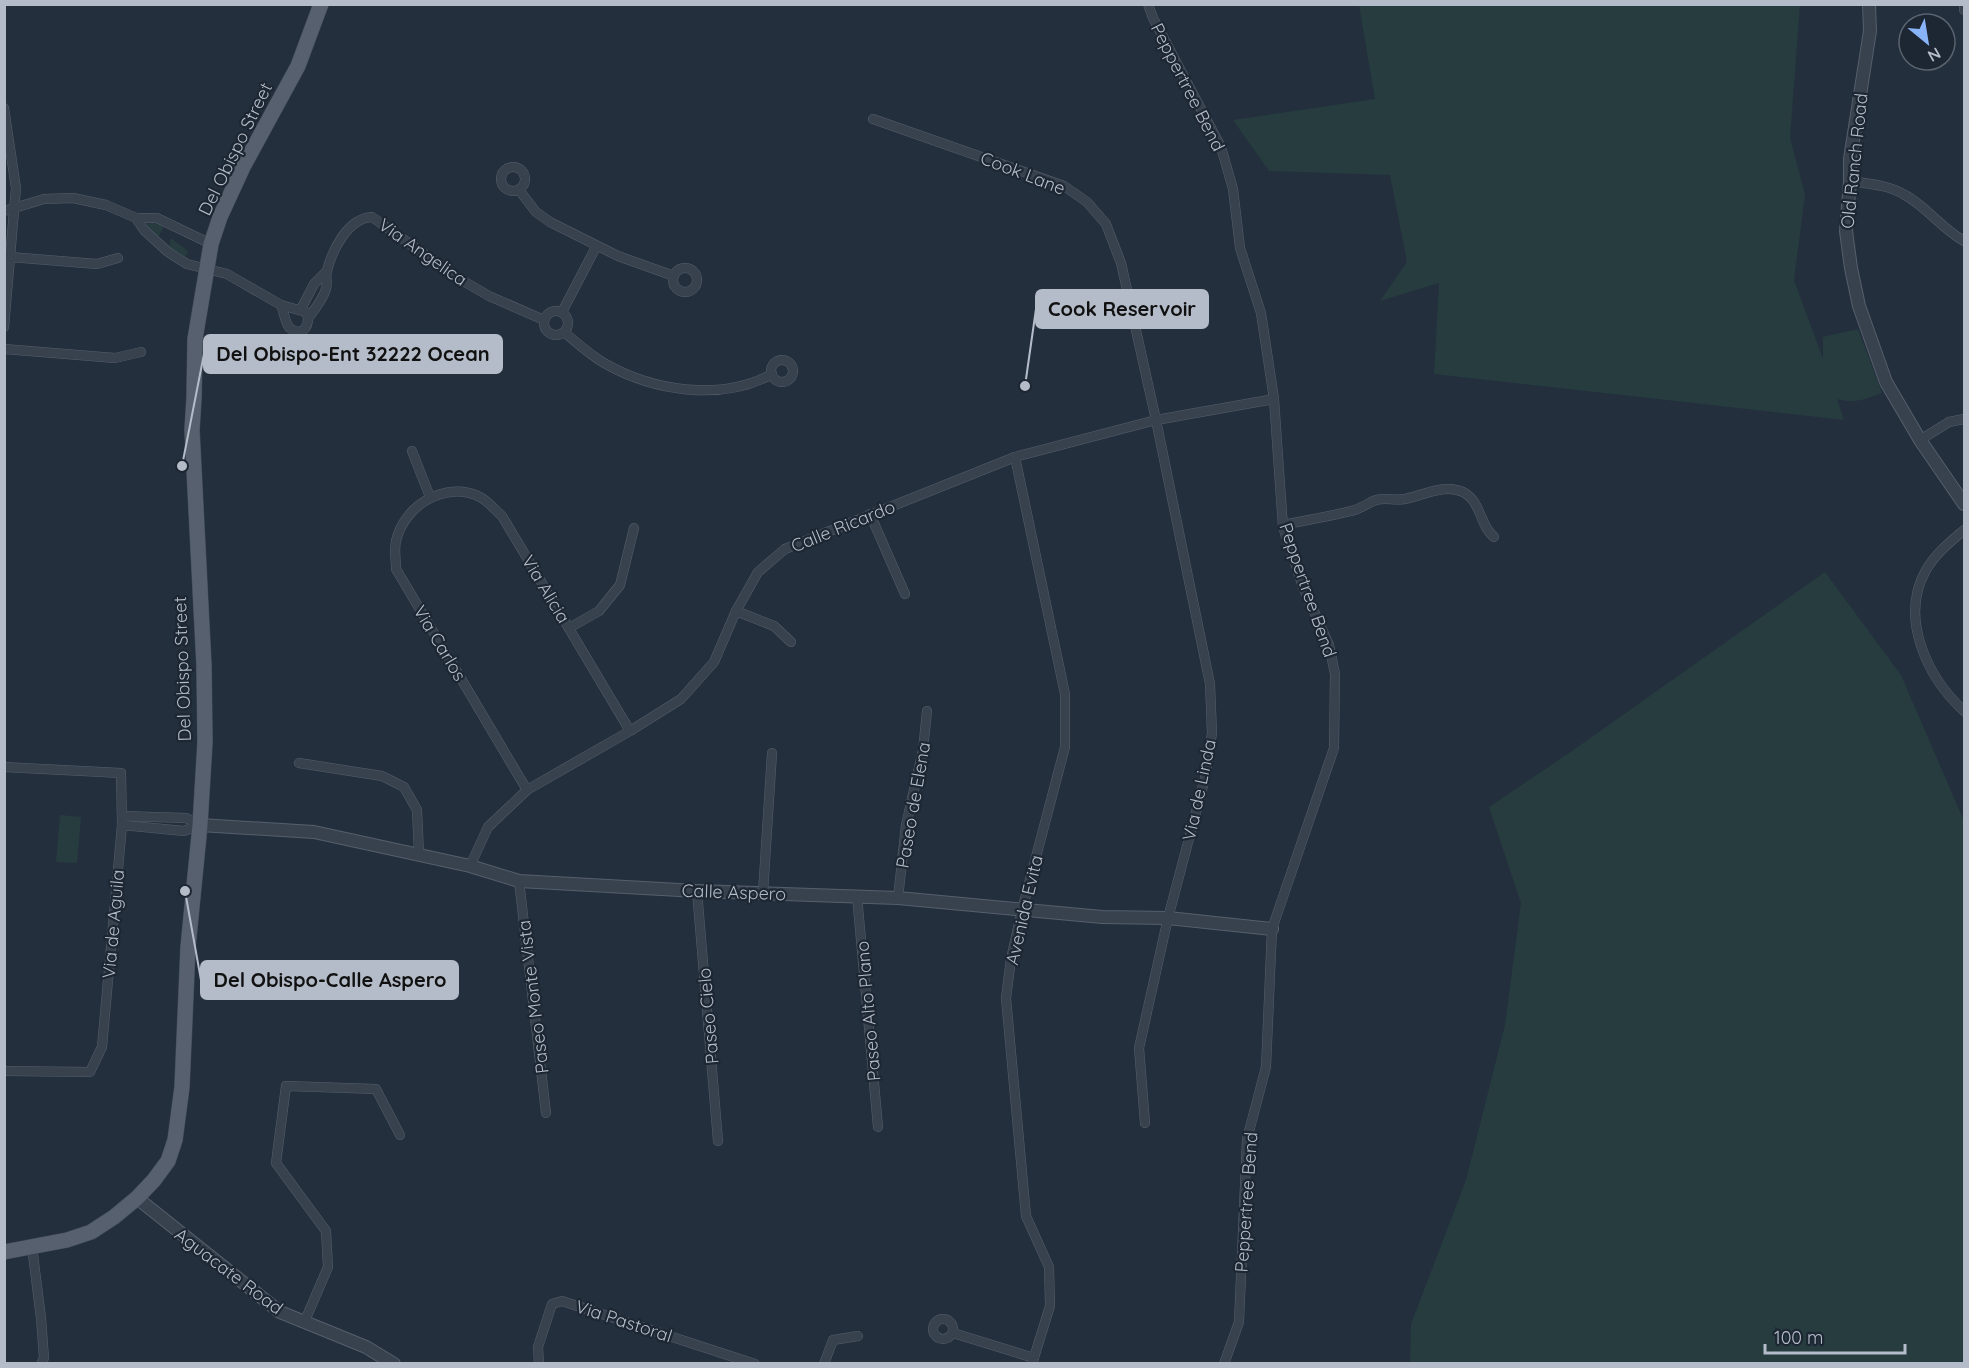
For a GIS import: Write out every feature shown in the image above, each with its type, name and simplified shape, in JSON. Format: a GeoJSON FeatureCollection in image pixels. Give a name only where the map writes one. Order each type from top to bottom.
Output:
{"type":"FeatureCollection","features":[{"type":"Feature","properties":{"kind":"main road","name":"Del Obispo Street"},"geometry":{"type":"LineString","coordinates":[[4,1252],[67,1240],[91,1232],[114,1217],[137,1198],[168,1161],[175,1140],[182,1086],[188,947],[200,825],[205,742],[204,666],[192,430],[195,339],[211,244],[220,217],[243,167],[298,66],[321,4]]}},
{"type":"Feature","properties":{"kind":"street","name":"Peppertree Bend"},"geometry":{"type":"LineString","coordinates":[[1148,4],[1174,60],[1221,147],[1233,189],[1240,248],[1261,313],[1274,399],[1283,525],[1303,587],[1329,645],[1335,674],[1334,748],[1272,929],[1266,1067],[1247,1139],[1239,1322],[1224,1364]]}},
{"type":"Feature","properties":{"kind":"street","name":"Old Ranch Road"},"geometry":{"type":"LineString","coordinates":[[1869,4],[1870,31],[1852,147],[1846,231],[1859,306],[1886,382],[1920,440],[1965,504]]}},
{"type":"Feature","properties":{"kind":"street"},"geometry":{"type":"LineString","coordinates":[[1964,4],[1965,10]]}},
{"type":"Feature","properties":{"kind":"street"},"geometry":{"type":"LineString","coordinates":[[4,108],[16,188],[9,209],[10,257],[4,327]]}},
{"type":"Feature","properties":{"kind":"street","name":"Cook Lane"},"geometry":{"type":"LineString","coordinates":[[873,119],[1054,181],[1088,202],[1106,224],[1121,263],[1156,420]]}},
{"type":"Feature","properties":{"kind":"street"},"geometry":{"type":"LineString","coordinates":[[1850,181],[1883,186],[1906,195],[1952,234],[1965,241]]}},
{"type":"Feature","properties":{"kind":"street"},"geometry":{"type":"LineString","coordinates":[[519,189],[536,212],[596,247],[635,264],[674,276]]}},
{"type":"Feature","properties":{"kind":"street"},"geometry":{"type":"LineString","coordinates":[[9,209],[44,199],[73,198],[106,205],[136,218],[157,218],[211,244]]}},
{"type":"Feature","properties":{"kind":"street","name":"Via Angelica"},"geometry":{"type":"LineString","coordinates":[[301,309],[314,284],[326,272],[335,250],[349,229],[363,217],[372,217],[458,278],[489,296],[544,320],[544,328],[549,334],[557,335],[564,332],[604,363],[651,383],[676,388],[716,390],[755,383],[772,374]]}},
{"type":"Feature","properties":{"kind":"street"},"geometry":{"type":"LineString","coordinates":[[136,218],[144,230],[168,252],[187,264],[227,274],[281,305],[306,312],[309,324],[305,330],[298,332],[292,330],[287,324],[287,318],[281,305]]}},
{"type":"Feature","properties":{"kind":"street"},"geometry":{"type":"LineString","coordinates":[[562,312],[596,247]]}},
{"type":"Feature","properties":{"kind":"street"},"geometry":{"type":"LineString","coordinates":[[10,257],[97,264],[118,258]]}},
{"type":"Feature","properties":{"kind":"street","name":"Via Angelica"},"geometry":{"type":"LineString","coordinates":[[309,317],[327,288],[326,272]]}},
{"type":"Feature","properties":{"kind":"street"},"geometry":{"type":"LineString","coordinates":[[544,320],[551,312],[562,312]]}},
{"type":"Feature","properties":{"kind":"street"},"geometry":{"type":"LineString","coordinates":[[562,312],[567,318],[568,325],[564,332]]}},
{"type":"Feature","properties":{"kind":"street"},"geometry":{"type":"LineString","coordinates":[[4,349],[115,358],[141,352]]}},
{"type":"Feature","properties":{"kind":"street","name":"Calle Ricardo"},"geometry":{"type":"LineString","coordinates":[[470,866],[488,827],[527,790],[681,699],[714,662],[736,611],[758,572],[785,549],[1015,457],[1156,420],[1274,399]]}},
{"type":"Feature","properties":{"kind":"street"},"geometry":{"type":"LineString","coordinates":[[1920,440],[1948,422],[1965,419]]}},
{"type":"Feature","properties":{"kind":"street","name":"Via de Linda"},"geometry":{"type":"LineString","coordinates":[[1145,1123],[1139,1048],[1168,918],[1205,778],[1212,733],[1210,684],[1156,420]]}},
{"type":"Feature","properties":{"kind":"street"},"geometry":{"type":"LineString","coordinates":[[412,451],[430,497]]}},
{"type":"Feature","properties":{"kind":"street","name":"Avenida Evita"},"geometry":{"type":"LineString","coordinates":[[1015,457],[1065,694],[1065,747],[1022,910],[1011,959],[1006,998],[1026,1216],[1049,1267],[1050,1306],[1033,1361]]}},
{"type":"Feature","properties":{"kind":"street"},"geometry":{"type":"LineString","coordinates":[[1283,525],[1350,511],[1380,499],[1401,500],[1441,490],[1456,490],[1466,494],[1472,500],[1480,511],[1486,528],[1494,537]]}},
{"type":"Feature","properties":{"kind":"street","name":"Via Alicia"},"geometry":{"type":"LineString","coordinates":[[430,497],[454,491],[481,497],[502,516],[630,731]]}},
{"type":"Feature","properties":{"kind":"street","name":"Via Carlos"},"geometry":{"type":"LineString","coordinates":[[430,497],[406,516],[395,542],[396,569],[527,790]]}},
{"type":"Feature","properties":{"kind":"street"},"geometry":{"type":"LineString","coordinates":[[870,514],[904,594]]}},
{"type":"Feature","properties":{"kind":"street"},"geometry":{"type":"LineString","coordinates":[[569,628],[599,611],[620,585],[634,528]]}},
{"type":"Feature","properties":{"kind":"street"},"geometry":{"type":"LineString","coordinates":[[1965,530],[1935,557],[1926,571],[1920,586],[1915,618],[1917,640],[1933,672],[1949,697],[1965,711]]}},
{"type":"Feature","properties":{"kind":"street"},"geometry":{"type":"LineString","coordinates":[[736,611],[774,626],[791,642]]}},
{"type":"Feature","properties":{"kind":"street","name":"Paseo de Elena"},"geometry":{"type":"LineString","coordinates":[[898,898],[906,825],[923,750],[927,711]]}},
{"type":"Feature","properties":{"kind":"street"},"geometry":{"type":"LineString","coordinates":[[763,893],[772,753]]}},
{"type":"Feature","properties":{"kind":"street"},"geometry":{"type":"LineString","coordinates":[[299,763],[382,776],[404,787],[417,810],[419,854]]}},
{"type":"Feature","properties":{"kind":"street","name":"Via de Aguila"},"geometry":{"type":"LineString","coordinates":[[4,766],[121,773],[122,820],[102,1047],[90,1072],[4,1071]]}},
{"type":"Feature","properties":{"kind":"street","name":"Calle Aspero"},"geometry":{"type":"LineString","coordinates":[[122,820],[184,831],[200,825],[314,832],[470,866],[519,881],[698,891],[898,898],[1102,916],[1168,918],[1272,929]]}},
{"type":"Feature","properties":{"kind":"street","name":"Paseo Monte Vista"},"geometry":{"type":"LineString","coordinates":[[519,881],[546,1113]]}},
{"type":"Feature","properties":{"kind":"street","name":"Paseo Cielo"},"geometry":{"type":"LineString","coordinates":[[698,891],[718,1141]]}},
{"type":"Feature","properties":{"kind":"street","name":"Paseo Alto Plano"},"geometry":{"type":"LineString","coordinates":[[857,896],[878,1127]]}},
{"type":"Feature","properties":{"kind":"street"},"geometry":{"type":"LineString","coordinates":[[304,1323],[328,1267],[326,1231],[276,1163],[286,1086],[376,1089],[400,1135]]}},
{"type":"Feature","properties":{"kind":"street","name":"Aguacate Road"},"geometry":{"type":"LineString","coordinates":[[137,1198],[280,1312],[366,1347],[394,1364]]}},
{"type":"Feature","properties":{"kind":"street"},"geometry":{"type":"LineString","coordinates":[[32,1248],[41,1318],[44,1358],[41,1364]]}},
{"type":"Feature","properties":{"kind":"street","name":"Via Pastoral"},"geometry":{"type":"LineString","coordinates":[[539,1364],[538,1347],[552,1304],[557,1301],[755,1364]]}},
{"type":"Feature","properties":{"kind":"street"},"geometry":{"type":"LineString","coordinates":[[953,1333],[1033,1361]]}},
{"type":"Feature","properties":{"kind":"street"},"geometry":{"type":"LineString","coordinates":[[824,1364],[833,1341],[858,1336]]}},
{"type":"Feature","properties":{"kind":"green space"},"geometry":{"type":"Polygon","coordinates":[[[1359,5],[1800,5],[1790,138],[1805,194],[1794,280],[1823,359],[1823,337],[1858,329],[1882,393],[1854,401],[1837,399],[1844,420],[1434,374],[1439,283],[1380,301],[1407,262],[1390,175],[1269,171],[1233,120],[1375,99],[1359,5]]]}},
{"type":"Feature","properties":{"kind":"green space"},"geometry":{"type":"Polygon","coordinates":[[[149,221],[162,225],[159,236],[146,227],[149,221]]]}},
{"type":"Feature","properties":{"kind":"green space"},"geometry":{"type":"Polygon","coordinates":[[[172,239],[188,251],[187,255],[184,256],[169,247],[172,239]]]}},
{"type":"Feature","properties":{"kind":"green space"},"geometry":{"type":"Polygon","coordinates":[[[1825,572],[1901,675],[1964,821],[1964,1363],[1410,1363],[1411,1324],[1466,1180],[1505,1025],[1521,903],[1489,807],[1825,572]]]}},
{"type":"Feature","properties":{"kind":"green space"},"geometry":{"type":"Polygon","coordinates":[[[60,815],[81,817],[77,863],[56,862],[60,815]]]}},
{"type":"Feature","properties":{"kind":"place","name":"Cook Reservoir"},"geometry":{"type":"Point","coordinates":[1025,386]}},
{"type":"Feature","properties":{"kind":"place","name":"Del Obispo-Ent 32222 Ocean"},"geometry":{"type":"Point","coordinates":[182,466]}},
{"type":"Feature","properties":{"kind":"place","name":"Del Obispo-Calle Aspero"},"geometry":{"type":"Point","coordinates":[185,891]}}]}
